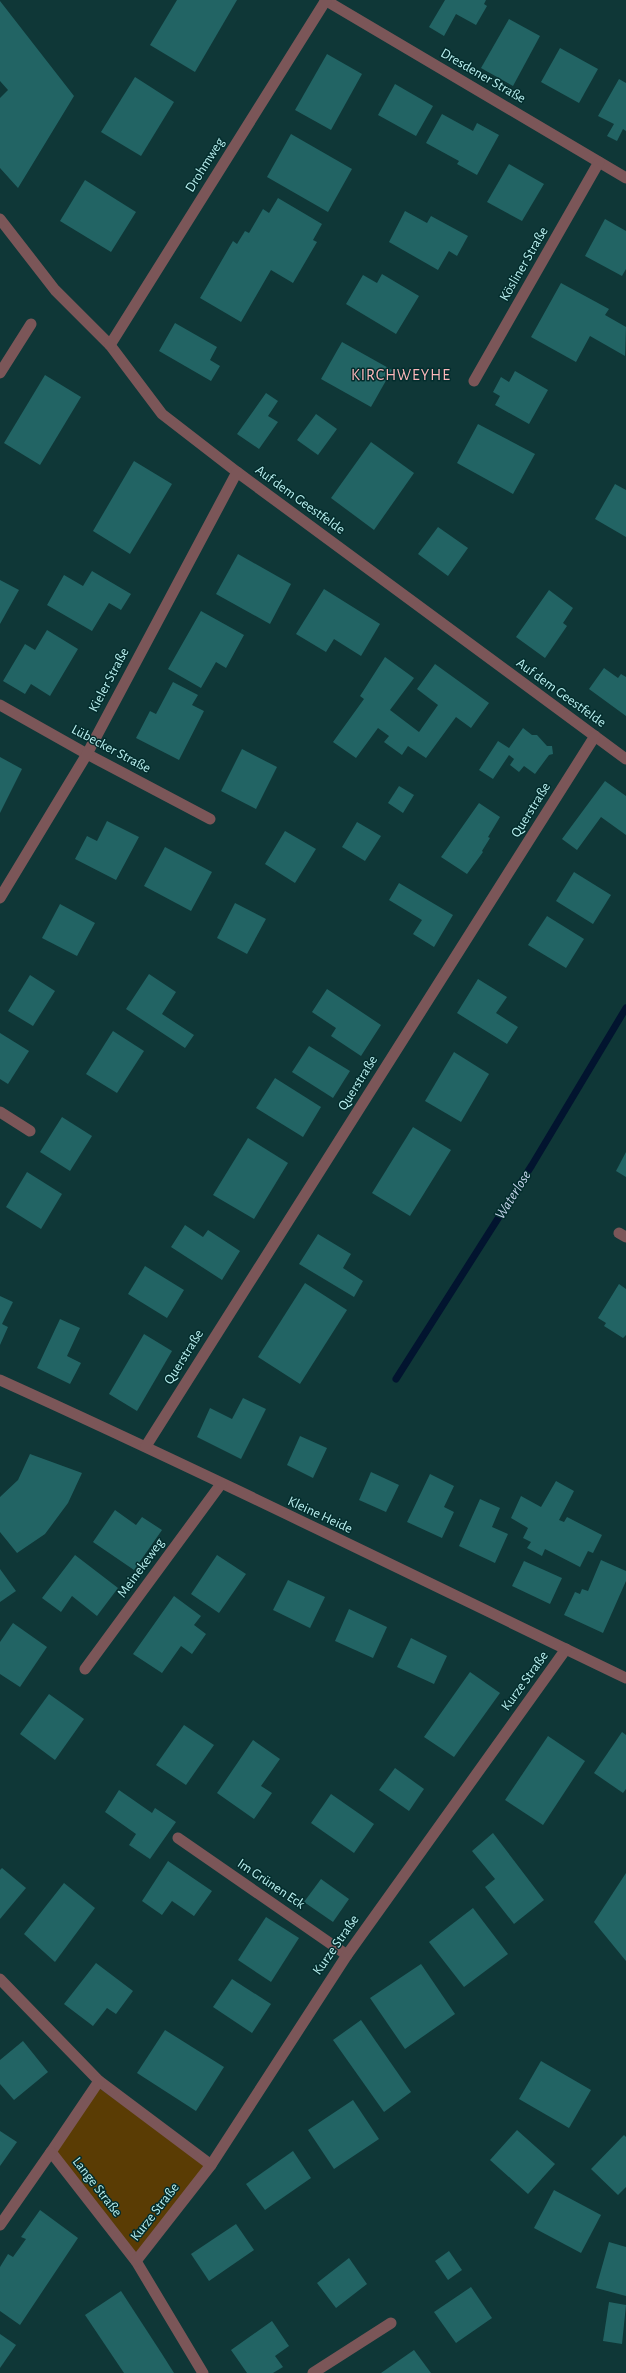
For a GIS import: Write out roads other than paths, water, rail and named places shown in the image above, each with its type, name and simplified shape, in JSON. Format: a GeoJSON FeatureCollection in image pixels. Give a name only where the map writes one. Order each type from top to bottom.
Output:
{"type":"FeatureCollection","features":[{"type":"Feature","properties":{"kind":"street","name":"Dresdener Straße"},"geometry":{"type":"LineString","coordinates":[[325,0],[626,178]]}},
{"type":"Feature","properties":{"kind":"street","name":"Drohmweg"},"geometry":{"type":"LineString","coordinates":[[110,345],[325,0]]}},
{"type":"Feature","properties":{"kind":"street","name":"Kösliner Straße"},"geometry":{"type":"LineString","coordinates":[[474,381],[599,162]]}},
{"type":"Feature","properties":{"kind":"street","name":"Auf dem Geestfelde"},"geometry":{"type":"LineString","coordinates":[[0,219],[55,290],[110,345],[162,414],[237,472],[626,759]]}},
{"type":"Feature","properties":{"kind":"street"},"geometry":{"type":"LineString","coordinates":[[0,373],[30,324]]}},
{"type":"Feature","properties":{"kind":"street","name":"Kieler Straße"},"geometry":{"type":"LineString","coordinates":[[0,898],[87,754],[237,472]]}},
{"type":"Feature","properties":{"kind":"street","name":"Lübecker Straße"},"geometry":{"type":"LineString","coordinates":[[0,704],[87,754],[210,819]]}},
{"type":"Feature","properties":{"kind":"street","name":"Querstraße"},"geometry":{"type":"LineString","coordinates":[[146,1446],[595,736]]}},
{"type":"Feature","properties":{"kind":"street"},"geometry":{"type":"LineString","coordinates":[[0,1112],[30,1131]]}},
{"type":"Feature","properties":{"kind":"street","name":"Kleine Heide"},"geometry":{"type":"LineString","coordinates":[[0,1380],[146,1446],[221,1484],[626,1678]]}},
{"type":"Feature","properties":{"kind":"street","name":"Meinekeweg"},"geometry":{"type":"LineString","coordinates":[[85,1669],[221,1484]]}},
{"type":"Feature","properties":{"kind":"street","name":"Kurze Straße"},"geometry":{"type":"LineString","coordinates":[[136,2261],[211,2165],[347,1955],[566,1649]]}},
{"type":"Feature","properties":{"kind":"street","name":"Im Grünen Eck"},"geometry":{"type":"LineString","coordinates":[[178,1838],[347,1955]]}},
{"type":"Feature","properties":{"kind":"street"},"geometry":{"type":"LineString","coordinates":[[0,1979],[98,2081],[211,2165]]}},
{"type":"Feature","properties":{"kind":"street","name":"Lange Straße"},"geometry":{"type":"LineString","coordinates":[[98,2081],[51,2152],[136,2261],[203,2373]]}},
{"type":"Feature","properties":{"kind":"street"},"geometry":{"type":"LineString","coordinates":[[0,2225],[51,2152]]}},
{"type":"Feature","properties":{"kind":"street"},"geometry":{"type":"LineString","coordinates":[[314,2373],[391,2323]]}},
{"type":"Feature","properties":{"kind":"waterway","name":"Waterlose"},"geometry":{"type":"LineString","coordinates":[[396,1379],[532,1165],[626,1008]]}},
{"type":"Feature","properties":{"kind":"district","name":"KIRCHWEYHE"},"geometry":{"type":"Point","coordinates":[401,375]}}]}
